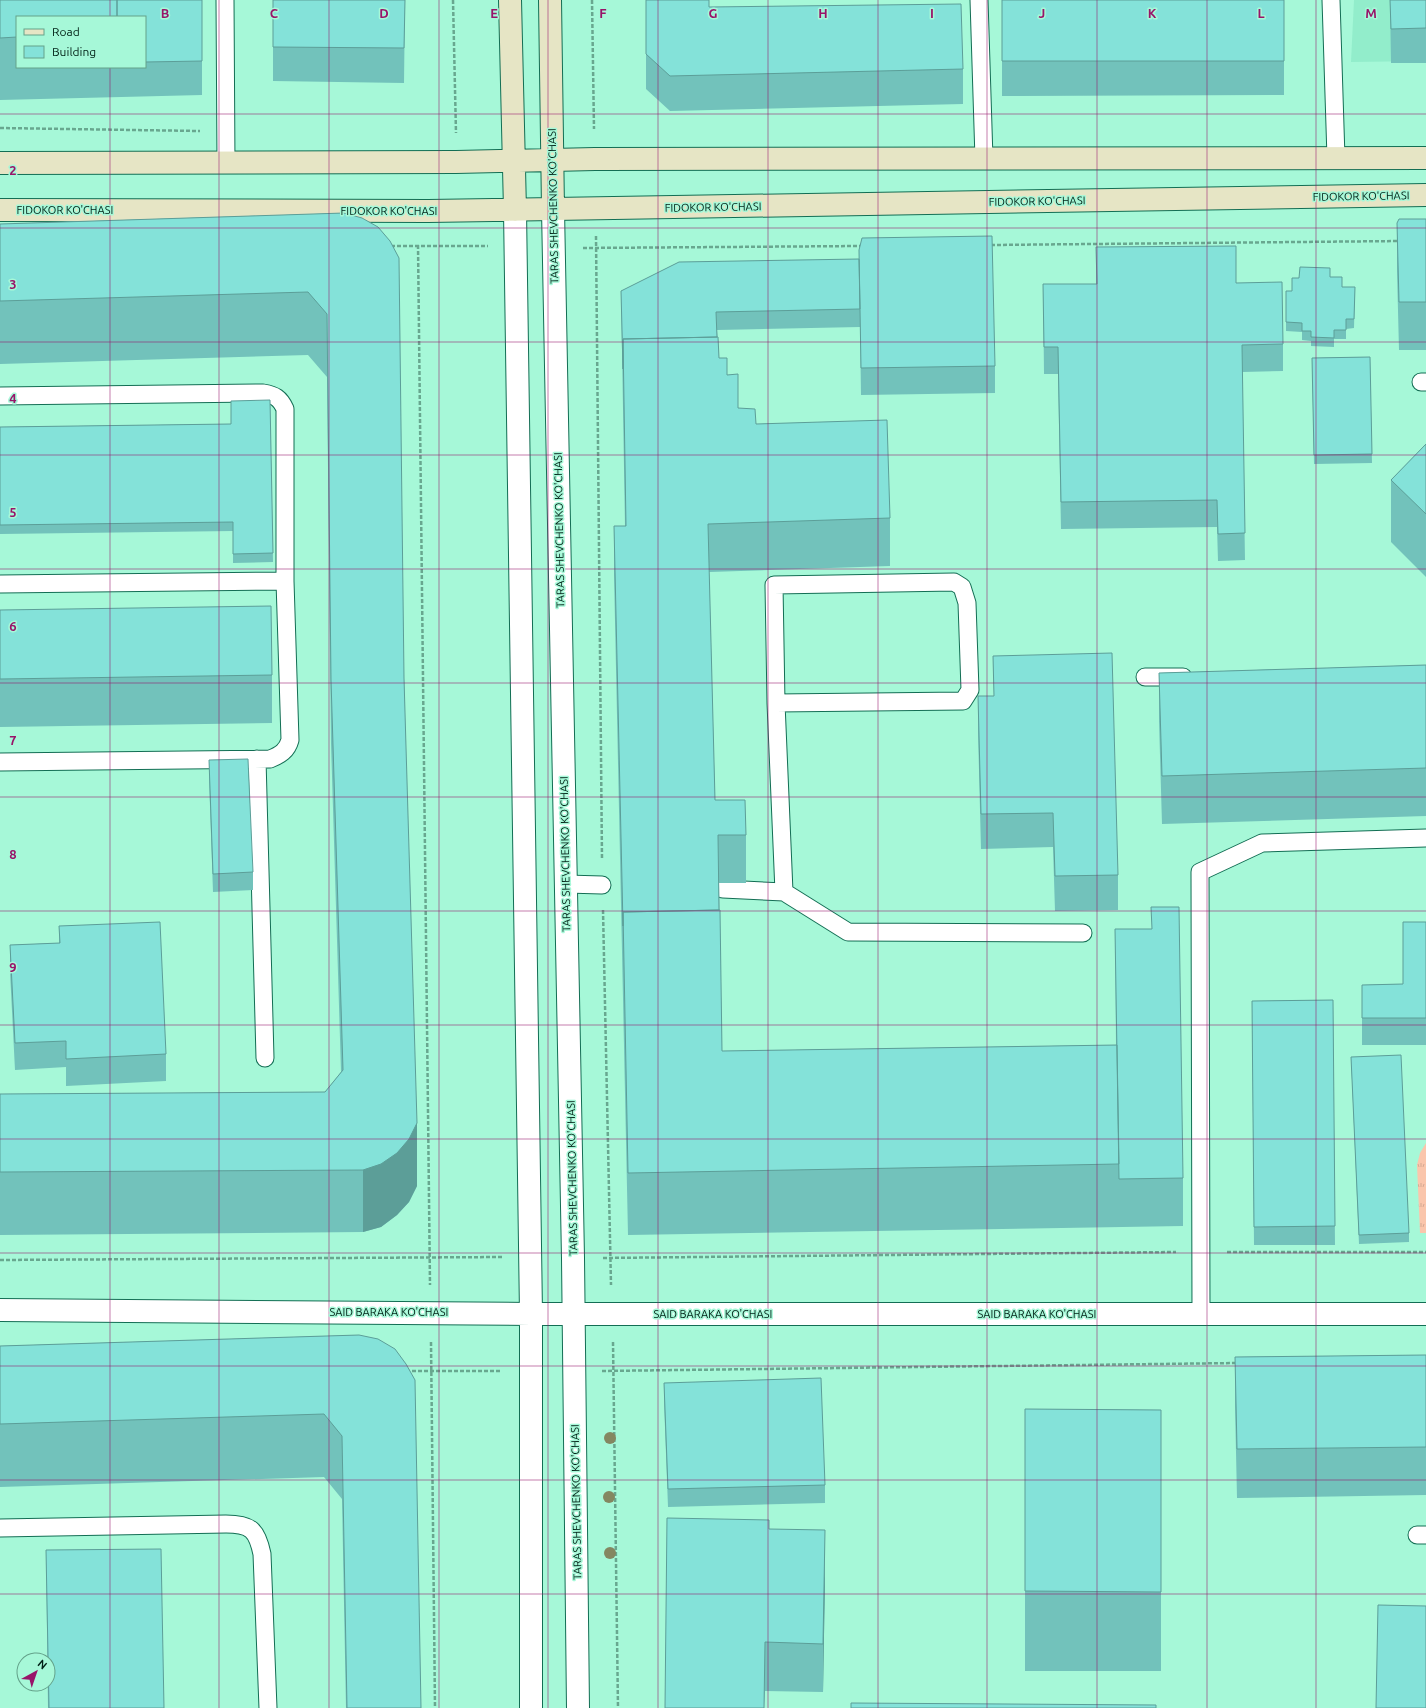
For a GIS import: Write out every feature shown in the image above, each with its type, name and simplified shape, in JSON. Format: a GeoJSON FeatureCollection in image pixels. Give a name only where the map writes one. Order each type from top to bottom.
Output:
{"type":"FeatureCollection","features":[{"type":"Feature","properties":{"kind":"main road"},"geometry":{"type":"LineString","coordinates":[[510,0],[515,210]]}},
{"type":"Feature","properties":{"kind":"main road","name":"TARAS SHEVCHENKO KO'CHASI"},"geometry":{"type":"LineString","coordinates":[[550,0],[554,209]]}},
{"type":"Feature","properties":{"kind":"main road"},"geometry":{"type":"LineString","coordinates":[[0,163],[226,163],[595,159],[1426,158]]}},
{"type":"Feature","properties":{"kind":"main road","name":"FIDOKOR KO'CHASI"},"geometry":{"type":"LineString","coordinates":[[0,210],[428,211],[1426,195]]}},
{"type":"Feature","properties":{"kind":"street","name":"TARAS SHEVCHENKO KO'CHASI"},"geometry":{"type":"LineString","coordinates":[[554,209],[574,1313],[578,1708]]}},
{"type":"Feature","properties":{"kind":"street"},"geometry":{"type":"LineString","coordinates":[[515,210],[531,1314],[531,1708]]}},
{"type":"Feature","properties":{"kind":"street","name":"SAID BARAKA KO'CHASI"},"geometry":{"type":"LineString","coordinates":[[0,1310],[531,1314],[1426,1314]]}},
{"type":"Feature","properties":{"kind":"lane"},"geometry":{"type":"LineString","coordinates":[[225,0],[226,163]]}},
{"type":"Feature","properties":{"kind":"lane"},"geometry":{"type":"LineString","coordinates":[[979,0],[984,159]]}},
{"type":"Feature","properties":{"kind":"lane"},"geometry":{"type":"LineString","coordinates":[[1332,0],[1336,158]]}},
{"type":"Feature","properties":{"kind":"lane"},"geometry":{"type":"LineString","coordinates":[[0,396],[263,393],[278,397],[285,409],[285,581],[290,740],[284,753],[270,759],[257,760],[0,762]]}},
{"type":"Feature","properties":{"kind":"lane"},"geometry":{"type":"LineString","coordinates":[[0,584],[285,581]]}},
{"type":"Feature","properties":{"kind":"lane"},"geometry":{"type":"LineString","coordinates":[[776,703],[963,701],[970,690],[967,603],[962,587],[954,582],[774,585],[776,703],[784,892]]}},
{"type":"Feature","properties":{"kind":"lane"},"geometry":{"type":"LineString","coordinates":[[1145,677],[1199,677]]}},
{"type":"Feature","properties":{"kind":"lane"},"geometry":{"type":"LineString","coordinates":[[257,760],[265,1058]]}},
{"type":"Feature","properties":{"kind":"lane"},"geometry":{"type":"LineString","coordinates":[[1201,1314],[1200,872],[1262,843],[1426,838]]}},
{"type":"Feature","properties":{"kind":"lane"},"geometry":{"type":"LineString","coordinates":[[566,884],[602,885]]}},
{"type":"Feature","properties":{"kind":"lane"},"geometry":{"type":"LineString","coordinates":[[723,889],[784,892],[848,932],[1083,933]]}},
{"type":"Feature","properties":{"kind":"lane"},"geometry":{"type":"LineString","coordinates":[[0,1528],[241,1524],[251,1529],[259,1540],[262,1554],[268,1708]]}},
{"type":"Feature","properties":{"kind":"path"},"geometry":{"type":"LineString","coordinates":[[453,0],[456,131]]}},
{"type":"Feature","properties":{"kind":"path"},"geometry":{"type":"LineString","coordinates":[[592,0],[595,159]]}},
{"type":"Feature","properties":{"kind":"path"},"geometry":{"type":"LineString","coordinates":[[0,128],[226,132]]}},
{"type":"Feature","properties":{"kind":"path"},"geometry":{"type":"LineString","coordinates":[[448,131],[463,131]]}},
{"type":"Feature","properties":{"kind":"path"},"geometry":{"type":"LineString","coordinates":[[596,209],[602,885],[610,1258],[614,1371],[618,1708]]}},
{"type":"Feature","properties":{"kind":"path"},"geometry":{"type":"LineString","coordinates":[[987,245],[1402,241]]}},
{"type":"Feature","properties":{"kind":"path"},"geometry":{"type":"LineString","coordinates":[[418,245],[435,1708]]}},
{"type":"Feature","properties":{"kind":"path"},"geometry":{"type":"LineString","coordinates":[[386,246],[516,246]]}},
{"type":"Feature","properties":{"kind":"path"},"geometry":{"type":"LineString","coordinates":[[554,248],[596,249],[867,246]]}},
{"type":"Feature","properties":{"kind":"path"},"geometry":{"type":"LineString","coordinates":[[573,1258],[1200,1252],[1426,1252]]}},
{"type":"Feature","properties":{"kind":"path"},"geometry":{"type":"LineString","coordinates":[[0,1260],[430,1256],[530,1257]]}},
{"type":"Feature","properties":{"kind":"path"},"geometry":{"type":"LineString","coordinates":[[614,1371],[1243,1363]]}},
{"type":"Feature","properties":{"kind":"path"},"geometry":{"type":"LineString","coordinates":[[399,1371],[431,1371]]}},
{"type":"Feature","properties":{"kind":"shaded area"},"geometry":{"type":"Polygon","coordinates":[[[1354,0],[1426,0],[1426,61],[1351,62],[1354,0]]]}},
{"type":"Feature","properties":{"kind":"green space"},"geometry":{"type":"Polygon","coordinates":[[[1426,1143],[1426,1233],[1420,1233],[1417,1165],[1420,1153],[1426,1143]]]}},
{"type":"Feature","properties":{"kind":"building"},"geometry":{"type":"Polygon","coordinates":[[[0,0],[117,0],[117,16],[16,16],[16,37],[0,38],[0,0]]]}},
{"type":"Feature","properties":{"kind":"building"},"geometry":{"type":"Polygon","coordinates":[[[117,0],[202,0],[202,61],[146,62],[146,16],[117,16],[117,0]]]}},
{"type":"Feature","properties":{"kind":"building"},"geometry":{"type":"Polygon","coordinates":[[[273,0],[405,0],[404,48],[273,47],[273,0]]]}},
{"type":"Feature","properties":{"kind":"building"},"geometry":{"type":"Polygon","coordinates":[[[646,0],[709,0],[709,7],[961,4],[963,69],[670,76],[646,54],[646,0]]]}},
{"type":"Feature","properties":{"kind":"building"},"geometry":{"type":"Polygon","coordinates":[[[1002,0],[1284,0],[1284,61],[1002,61],[1002,0]]]}},
{"type":"Feature","properties":{"kind":"building"},"geometry":{"type":"Polygon","coordinates":[[[1390,0],[1426,0],[1426,28],[1391,29],[1390,0]]]}},
{"type":"Feature","properties":{"kind":"building"},"geometry":{"type":"Polygon","coordinates":[[[344,213],[362,218],[378,227],[390,241],[399,258],[404,678],[417,1123],[409,1139],[397,1153],[381,1164],[363,1170],[0,1172],[0,1094],[325,1092],[343,1070],[331,680],[327,314],[308,292],[0,301],[0,224],[344,213]]]}},
{"type":"Feature","properties":{"kind":"building"},"geometry":{"type":"Polygon","coordinates":[[[1399,219],[1426,219],[1426,302],[1399,302],[1397,223],[1399,219]]]}},
{"type":"Feature","properties":{"kind":"building"},"geometry":{"type":"Polygon","coordinates":[[[992,236],[995,366],[861,368],[859,250],[862,238],[992,236]]]}},
{"type":"Feature","properties":{"kind":"building"},"geometry":{"type":"Polygon","coordinates":[[[1236,246],[1236,283],[1282,282],[1283,344],[1242,345],[1245,533],[1218,534],[1217,500],[1061,502],[1058,347],[1044,347],[1043,284],[1097,284],[1096,247],[1236,246]]]}},
{"type":"Feature","properties":{"kind":"building"},"geometry":{"type":"Polygon","coordinates":[[[859,259],[860,309],[716,312],[717,337],[623,339],[623,369],[621,291],[679,262],[859,259]]]}},
{"type":"Feature","properties":{"kind":"building"},"geometry":{"type":"Polygon","coordinates":[[[1300,267],[1330,268],[1330,277],[1342,277],[1342,287],[1355,287],[1354,319],[1346,319],[1346,330],[1334,330],[1334,338],[1311,337],[1311,331],[1302,331],[1302,323],[1286,322],[1286,291],[1292,291],[1292,278],[1299,278],[1300,267]]]}},
{"type":"Feature","properties":{"kind":"building"},"geometry":{"type":"Polygon","coordinates":[[[718,337],[719,358],[727,358],[727,375],[738,374],[738,408],[755,409],[756,424],[887,420],[890,518],[708,524],[715,800],[745,800],[746,835],[718,835],[719,910],[623,912],[623,926],[614,526],[626,526],[623,339],[718,337]]]}},
{"type":"Feature","properties":{"kind":"building"},"geometry":{"type":"Polygon","coordinates":[[[1370,357],[1372,454],[1314,455],[1312,358],[1370,357]]]}},
{"type":"Feature","properties":{"kind":"building"},"geometry":{"type":"Polygon","coordinates":[[[270,400],[273,553],[233,554],[233,522],[0,525],[0,427],[231,424],[231,401],[270,400]]]}},
{"type":"Feature","properties":{"kind":"building"},"geometry":{"type":"Polygon","coordinates":[[[1426,444],[1426,514],[1391,480],[1426,444]]]}},
{"type":"Feature","properties":{"kind":"building"},"geometry":{"type":"Polygon","coordinates":[[[271,606],[272,675],[0,679],[0,610],[271,606]]]}},
{"type":"Feature","properties":{"kind":"building"},"geometry":{"type":"Polygon","coordinates":[[[1112,653],[1118,875],[1055,876],[1053,813],[981,814],[978,696],[994,696],[993,656],[1112,653]]]}},
{"type":"Feature","properties":{"kind":"building"},"geometry":{"type":"Polygon","coordinates":[[[1426,665],[1426,768],[1162,776],[1159,673],[1426,665]]]}},
{"type":"Feature","properties":{"kind":"building"},"geometry":{"type":"Polygon","coordinates":[[[248,759],[253,872],[213,874],[209,760],[248,759]]]}},
{"type":"Feature","properties":{"kind":"building"},"geometry":{"type":"Polygon","coordinates":[[[1151,907],[1179,907],[1183,1178],[1119,1179],[1115,929],[1152,929],[1151,907]]]}},
{"type":"Feature","properties":{"kind":"building"},"geometry":{"type":"Polygon","coordinates":[[[720,910],[722,1051],[1117,1045],[1119,1164],[628,1173],[623,912],[720,910]]]}},
{"type":"Feature","properties":{"kind":"building"},"geometry":{"type":"Polygon","coordinates":[[[160,922],[166,1054],[66,1059],[66,1041],[15,1043],[10,945],[60,943],[59,926],[160,922]]]}},
{"type":"Feature","properties":{"kind":"building"},"geometry":{"type":"Polygon","coordinates":[[[1403,922],[1426,922],[1426,1018],[1362,1018],[1362,985],[1403,984],[1403,922]]]}},
{"type":"Feature","properties":{"kind":"building"},"geometry":{"type":"Polygon","coordinates":[[[1333,1000],[1335,1226],[1254,1227],[1252,1001],[1333,1000]]]}},
{"type":"Feature","properties":{"kind":"building"},"geometry":{"type":"Polygon","coordinates":[[[1401,1055],[1409,1233],[1359,1235],[1351,1057],[1401,1055]]]}},
{"type":"Feature","properties":{"kind":"building"},"geometry":{"type":"Polygon","coordinates":[[[359,1335],[378,1339],[395,1349],[415,1380],[421,1708],[347,1708],[342,1436],[324,1414],[0,1424],[0,1346],[359,1335]]]}},
{"type":"Feature","properties":{"kind":"building"},"geometry":{"type":"Polygon","coordinates":[[[1426,1355],[1426,1447],[1237,1449],[1235,1357],[1426,1355]]]}},
{"type":"Feature","properties":{"kind":"building"},"geometry":{"type":"Polygon","coordinates":[[[821,1378],[825,1485],[668,1489],[664,1383],[821,1378]]]}},
{"type":"Feature","properties":{"kind":"building"},"geometry":{"type":"Polygon","coordinates":[[[1025,1409],[1161,1410],[1161,1592],[1025,1591],[1025,1409]]]}},
{"type":"Feature","properties":{"kind":"building"},"geometry":{"type":"Polygon","coordinates":[[[667,1518],[769,1520],[769,1529],[825,1530],[823,1644],[765,1642],[764,1708],[665,1708],[667,1518]]]}},
{"type":"Feature","properties":{"kind":"building"},"geometry":{"type":"Polygon","coordinates":[[[161,1549],[164,1708],[49,1708],[49,1692],[56,1692],[56,1652],[48,1652],[46,1550],[161,1549]]]}},
{"type":"Feature","properties":{"kind":"building"},"geometry":{"type":"Polygon","coordinates":[[[1378,1605],[1426,1606],[1426,1708],[1376,1708],[1378,1605]]]}},
{"type":"Feature","properties":{"kind":"building"},"geometry":{"type":"Polygon","coordinates":[[[851,1703],[1156,1705],[1156,1708],[851,1708],[851,1703]]]}}]}
